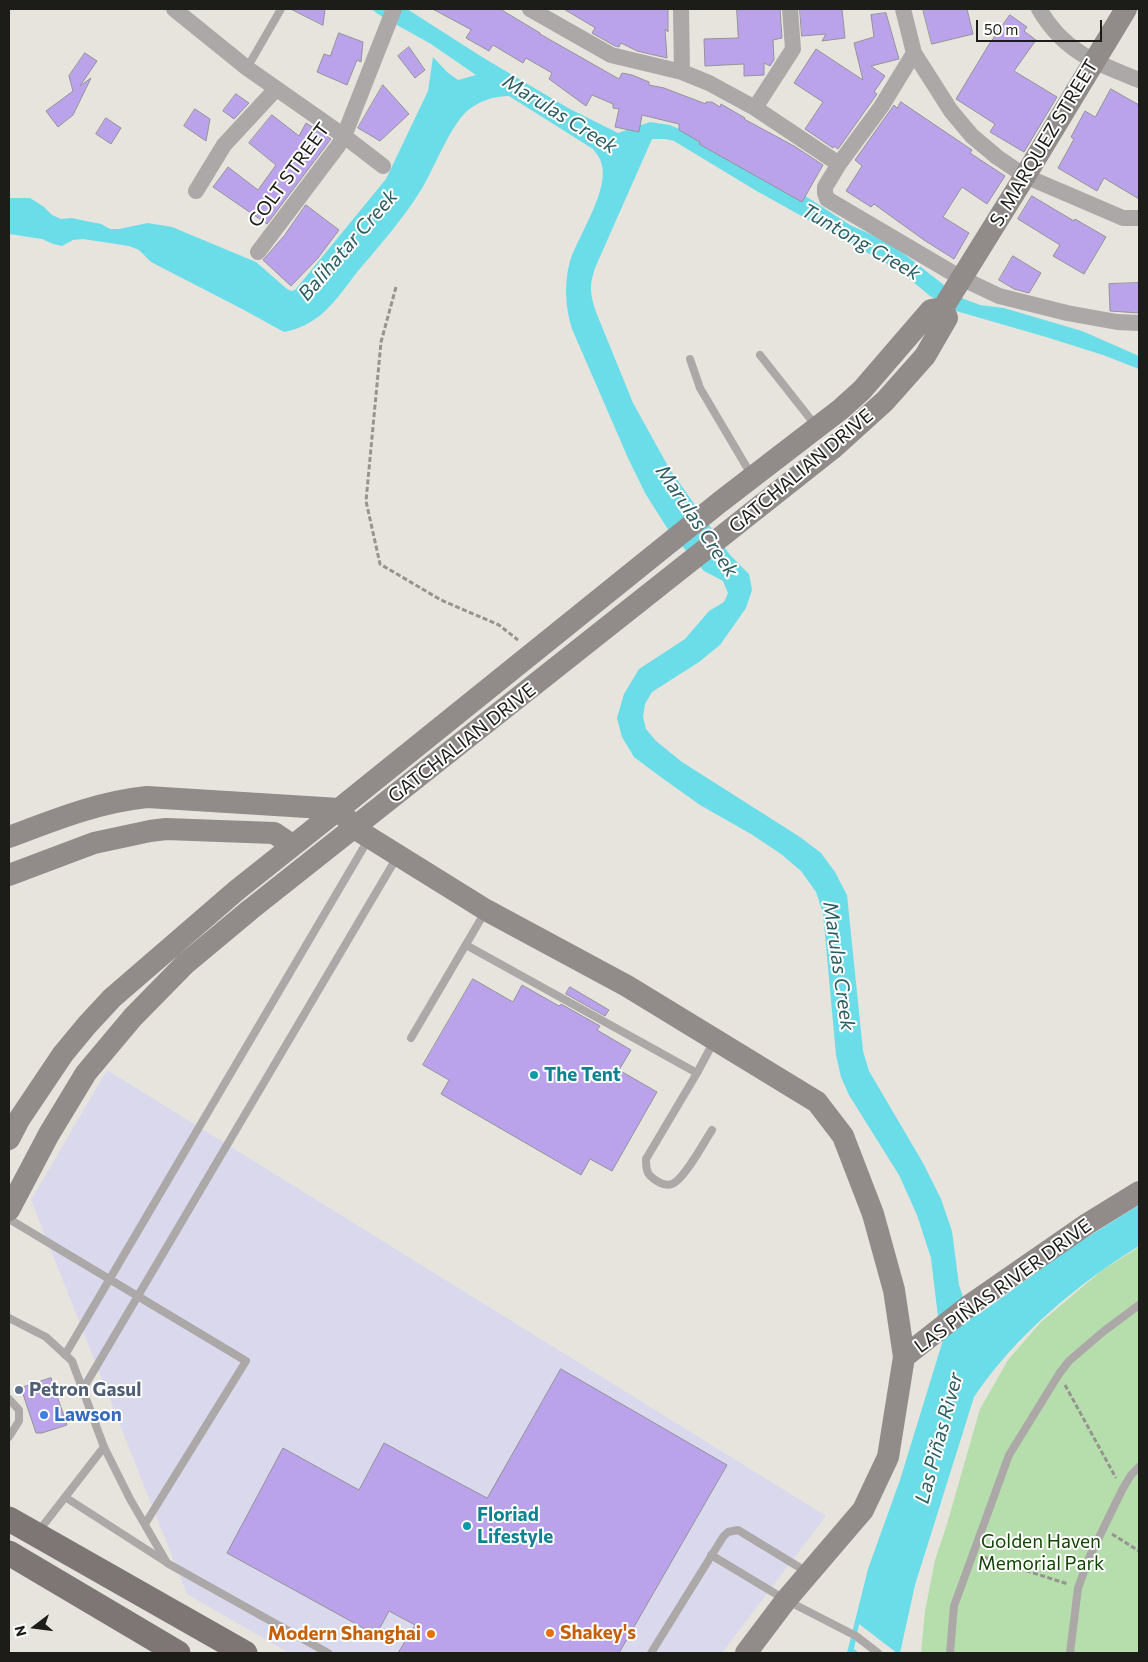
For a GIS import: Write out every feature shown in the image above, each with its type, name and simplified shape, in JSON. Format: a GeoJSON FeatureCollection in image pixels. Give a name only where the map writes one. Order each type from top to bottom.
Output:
{"type":"FeatureCollection","features":[{"type":"Feature","properties":{"kind":"main road"},"geometry":{"type":"LineString","coordinates":[[9,1519],[245,1653]]}},
{"type":"Feature","properties":{"kind":"main road"},"geometry":{"type":"LineString","coordinates":[[9,1553],[178,1653]]}},
{"type":"Feature","properties":{"kind":"street"},"geometry":{"type":"LineString","coordinates":[[174,9],[247,68],[344,136],[383,166]]}},
{"type":"Feature","properties":{"kind":"street","name":"COLT STREET"},"geometry":{"type":"LineString","coordinates":[[258,252],[324,166],[344,136],[394,9]]}},
{"type":"Feature","properties":{"kind":"street"},"geometry":{"type":"LineString","coordinates":[[530,9],[610,55],[682,72],[709,83],[755,108],[839,164]]}},
{"type":"Feature","properties":{"kind":"street"},"geometry":{"type":"LineString","coordinates":[[681,9],[682,72]]}},
{"type":"Feature","properties":{"kind":"street"},"geometry":{"type":"LineString","coordinates":[[755,108],[793,49],[790,9]]}},
{"type":"Feature","properties":{"kind":"street"},"geometry":{"type":"LineString","coordinates":[[903,9],[914,53],[951,111],[972,136],[997,157],[1025,176],[1123,218],[1139,218]]}},
{"type":"Feature","properties":{"kind":"street"},"geometry":{"type":"LineString","coordinates":[[1040,9],[1047,23],[1068,45],[1093,62],[1139,80]]}},
{"type":"Feature","properties":{"kind":"street","name":"S. MARQUEZ STREET"},"geometry":{"type":"LineString","coordinates":[[951,295],[1126,9]]}},
{"type":"Feature","properties":{"kind":"street"},"geometry":{"type":"LineString","coordinates":[[914,53],[881,107],[839,164],[825,187],[824,194],[828,199],[951,295],[998,296],[1067,313],[1117,322],[1139,323]]}},
{"type":"Feature","properties":{"kind":"street"},"geometry":{"type":"LineString","coordinates":[[196,191],[224,146],[276,89]]}},
{"type":"Feature","properties":{"kind":"street","name":"GATCHALIAN DRIVE"},"geometry":{"type":"LineString","coordinates":[[9,1139],[20,1118],[63,1054],[112,998],[207,915],[292,845],[340,809],[720,502],[841,409],[862,390],[931,310],[951,295]]}},
{"type":"Feature","properties":{"kind":"street","name":"GATCHALIAN DRIVE"},"geometry":{"type":"LineString","coordinates":[[9,1210],[36,1158],[86,1072],[133,1017],[185,964],[251,909],[362,833],[832,448],[885,401],[925,356],[947,318],[951,295]]}},
{"type":"Feature","properties":{"kind":"street"},"geometry":{"type":"LineString","coordinates":[[907,339],[925,356]]}},
{"type":"Feature","properties":{"kind":"street"},"geometry":{"type":"LineString","coordinates":[[9,837],[97,806],[147,797],[340,809],[362,833],[486,910],[627,986],[818,1102],[843,1136],[873,1214],[894,1290],[904,1357]]}},
{"type":"Feature","properties":{"kind":"street"},"geometry":{"type":"LineString","coordinates":[[9,875],[94,843],[166,829],[274,833],[292,845]]}},
{"type":"Feature","properties":{"kind":"street"},"geometry":{"type":"LineString","coordinates":[[9,1145],[36,1158]]}},
{"type":"Feature","properties":{"kind":"street","name":"LAS PIÑAS RIVER DRIVE"},"geometry":{"type":"LineString","coordinates":[[746,1653],[808,1573],[863,1510],[888,1457],[904,1357],[970,1305],[1087,1224],[1139,1192]]}},
{"type":"Feature","properties":{"kind":"lane"},"geometry":{"type":"LineString","coordinates":[[247,68],[282,9]]}},
{"type":"Feature","properties":{"kind":"lane"},"geometry":{"type":"LineString","coordinates":[[760,355],[817,428]]}},
{"type":"Feature","properties":{"kind":"lane"},"geometry":{"type":"LineString","coordinates":[[690,359],[700,388],[753,478]]}},
{"type":"Feature","properties":{"kind":"lane"},"geometry":{"type":"LineString","coordinates":[[65,1355],[110,1279],[362,833]]}},
{"type":"Feature","properties":{"kind":"lane"},"geometry":{"type":"LineString","coordinates":[[83,1389],[398,855]]}},
{"type":"Feature","properties":{"kind":"lane"},"geometry":{"type":"LineString","coordinates":[[411,1038],[486,910]]}},
{"type":"Feature","properties":{"kind":"lane"},"geometry":{"type":"LineString","coordinates":[[466,945],[697,1073]]}},
{"type":"Feature","properties":{"kind":"lane"},"geometry":{"type":"LineString","coordinates":[[712,1130],[680,1180],[671,1185],[663,1185],[650,1177],[646,1170],[646,1159],[715,1040]]}},
{"type":"Feature","properties":{"kind":"lane"},"geometry":{"type":"LineString","coordinates":[[9,1219],[246,1361],[145,1524]]}},
{"type":"Feature","properties":{"kind":"lane"},"geometry":{"type":"LineString","coordinates":[[950,1653],[954,1606],[1009,1455],[1069,1361],[1104,1331],[1139,1305]]}},
{"type":"Feature","properties":{"kind":"lane"},"geometry":{"type":"LineString","coordinates":[[9,1318],[46,1337],[72,1361],[104,1446],[130,1499],[167,1563]]}},
{"type":"Feature","properties":{"kind":"lane"},"geometry":{"type":"LineString","coordinates":[[9,1399],[19,1410],[20,1421],[9,1437]]}},
{"type":"Feature","properties":{"kind":"lane"},"geometry":{"type":"LineString","coordinates":[[36,1535],[104,1446]]}},
{"type":"Feature","properties":{"kind":"lane"},"geometry":{"type":"LineString","coordinates":[[1070,1653],[1078,1588],[1089,1558],[1122,1490],[1139,1467]]}},
{"type":"Feature","properties":{"kind":"lane"},"geometry":{"type":"LineString","coordinates":[[65,1497],[167,1563],[328,1653]]}},
{"type":"Feature","properties":{"kind":"lane"},"geometry":{"type":"LineString","coordinates":[[651,1653],[711,1555],[728,1532],[738,1530],[808,1573]]}},
{"type":"Feature","properties":{"kind":"lane"},"geometry":{"type":"LineString","coordinates":[[711,1555],[786,1600],[856,1636],[878,1653]]}},
{"type":"Feature","properties":{"kind":"path"},"geometry":{"type":"LineString","coordinates":[[396,287],[381,342],[366,501],[380,564],[441,600],[498,625],[534,652]]}},
{"type":"Feature","properties":{"kind":"path"},"geometry":{"type":"LineString","coordinates":[[1059,1374],[1122,1490]]}},
{"type":"Feature","properties":{"kind":"path"},"geometry":{"type":"LineString","coordinates":[[1104,1528],[1139,1551]]}},
{"type":"Feature","properties":{"kind":"path"},"geometry":{"type":"LineString","coordinates":[[972,1554],[1078,1588]]}},
{"type":"Feature","properties":{"kind":"shaded area","name":"Floriad Lifestyle"},"geometry":{"type":"Polygon","coordinates":[[[107,1070],[826,1516],[722,1653],[289,1653],[187,1594],[31,1200],[107,1070]]]}},
{"type":"Feature","properties":{"kind":"green space","name":"Golden Haven Memorial Park"},"geometry":{"type":"Polygon","coordinates":[[[1139,1247],[1139,1653],[921,1653],[925,1611],[935,1560],[980,1409],[1008,1360],[1040,1323],[1101,1271],[1139,1247]]]}},
{"type":"Feature","properties":{"kind":"water"},"geometry":{"type":"Polygon","coordinates":[[[371,9],[407,9],[482,57],[568,108],[618,133],[650,122],[670,125],[695,136],[790,186],[850,225],[890,243],[964,299],[980,305],[1004,308],[1082,331],[1139,356],[1139,369],[1103,355],[956,311],[930,296],[900,271],[755,190],[674,141],[665,139],[652,139],[595,268],[591,285],[591,295],[596,312],[633,403],[669,468],[730,555],[749,574],[752,590],[746,608],[720,645],[699,662],[652,692],[645,704],[643,717],[646,729],[656,741],[682,762],[800,837],[821,853],[835,872],[847,895],[863,1051],[869,1071],[923,1163],[941,1199],[952,1231],[959,1285],[963,1297],[978,1315],[1070,1248],[1139,1205],[1139,1246],[1070,1294],[1028,1332],[1008,1353],[974,1397],[915,1585],[900,1653],[847,1653],[868,1569],[900,1480],[943,1340],[938,1317],[931,1258],[917,1215],[899,1175],[849,1095],[841,1077],[836,1055],[823,913],[816,892],[801,871],[781,854],[751,834],[700,805],[634,757],[622,737],[617,718],[624,694],[639,669],[685,639],[709,611],[724,602],[728,593],[723,581],[704,571],[669,531],[645,493],[572,329],[566,295],[568,270],[602,185],[603,173],[599,157],[593,149],[509,96],[492,98],[477,104],[460,118],[454,127],[421,190],[407,211],[338,297],[315,319],[300,327],[284,332],[151,262],[139,250],[129,246],[83,239],[73,240],[62,246],[42,239],[9,234],[9,198],[30,198],[52,215],[61,219],[71,218],[101,224],[110,229],[148,223],[172,227],[256,262],[287,289],[295,290],[386,179],[428,91],[433,57],[447,72],[458,80],[476,75],[431,44],[371,9]]]}},
{"type":"Feature","properties":{"kind":"pier"},"geometry":{"type":"Polygon","coordinates":[[[859,1624],[897,1653],[859,1653],[854,1649],[859,1624]]]}},
{"type":"Feature","properties":{"kind":"building"},"geometry":{"type":"Polygon","coordinates":[[[291,9],[325,9],[323,25],[291,9]]]}},
{"type":"Feature","properties":{"kind":"building"},"geometry":{"type":"Polygon","coordinates":[[[433,9],[500,9],[619,79],[622,73],[632,75],[649,82],[649,85],[664,88],[706,104],[706,102],[712,102],[720,107],[721,104],[823,165],[802,202],[699,144],[700,142],[679,130],[679,124],[642,115],[639,132],[615,127],[619,109],[613,108],[613,104],[592,95],[586,106],[549,79],[552,73],[526,58],[523,63],[493,45],[489,51],[466,38],[471,30],[433,9]]]}},
{"type":"Feature","properties":{"kind":"building"},"geometry":{"type":"Polygon","coordinates":[[[564,9],[668,9],[668,32],[665,29],[667,58],[637,51],[621,43],[619,47],[615,46],[592,33],[595,28],[564,9]]]}},
{"type":"Feature","properties":{"kind":"building"},"geometry":{"type":"Polygon","coordinates":[[[737,9],[780,9],[782,38],[773,40],[774,60],[770,66],[764,63],[764,75],[744,76],[744,64],[705,66],[704,39],[738,38],[737,9]]]}},
{"type":"Feature","properties":{"kind":"building"},"geometry":{"type":"Polygon","coordinates":[[[800,9],[842,9],[845,38],[822,41],[826,34],[802,36],[800,9]]]}},
{"type":"Feature","properties":{"kind":"building"},"geometry":{"type":"Polygon","coordinates":[[[923,9],[967,9],[973,34],[932,44],[923,9]]]}},
{"type":"Feature","properties":{"kind":"building"},"geometry":{"type":"Polygon","coordinates":[[[886,13],[899,59],[871,66],[885,76],[874,92],[877,94],[838,149],[834,146],[833,148],[805,129],[823,102],[794,83],[816,49],[863,80],[854,43],[874,37],[871,15],[886,13]]]}},
{"type":"Feature","properties":{"kind":"building"},"geometry":{"type":"Polygon","coordinates":[[[1010,15],[1027,27],[1024,31],[1036,40],[1014,71],[1057,97],[1024,152],[990,132],[995,124],[956,99],[988,46],[1010,15]]]}},
{"type":"Feature","properties":{"kind":"building"},"geometry":{"type":"Polygon","coordinates":[[[339,33],[363,42],[361,62],[357,60],[347,85],[317,72],[324,54],[330,56],[339,33]]]}},
{"type":"Feature","properties":{"kind":"building"},"geometry":{"type":"Polygon","coordinates":[[[409,47],[425,70],[415,78],[398,56],[409,47]]]}},
{"type":"Feature","properties":{"kind":"building"},"geometry":{"type":"Polygon","coordinates":[[[85,53],[97,61],[80,86],[91,78],[73,115],[58,127],[46,111],[73,91],[69,76],[85,53]]]}},
{"type":"Feature","properties":{"kind":"building"},"geometry":{"type":"Polygon","coordinates":[[[383,85],[409,114],[380,141],[358,128],[383,85]]]}},
{"type":"Feature","properties":{"kind":"building"},"geometry":{"type":"Polygon","coordinates":[[[1111,89],[1139,105],[1139,199],[1104,178],[1097,191],[1058,168],[1074,139],[1071,137],[1085,111],[1095,117],[1111,89]]]}},
{"type":"Feature","properties":{"kind":"building"},"geometry":{"type":"Polygon","coordinates":[[[236,94],[249,103],[234,119],[223,111],[236,94]]]}},
{"type":"Feature","properties":{"kind":"building"},"geometry":{"type":"Polygon","coordinates":[[[901,102],[972,150],[970,153],[1005,176],[987,204],[962,187],[943,217],[969,233],[954,259],[874,204],[871,207],[846,191],[862,166],[855,160],[894,105],[897,108],[901,102]]]}},
{"type":"Feature","properties":{"kind":"building"},"geometry":{"type":"Polygon","coordinates":[[[195,109],[210,119],[206,141],[184,126],[195,109]]]}},
{"type":"Feature","properties":{"kind":"building"},"geometry":{"type":"Polygon","coordinates":[[[272,115],[299,136],[306,123],[331,139],[267,224],[213,187],[228,167],[258,190],[276,165],[249,143],[272,115]]]}},
{"type":"Feature","properties":{"kind":"building"},"geometry":{"type":"Polygon","coordinates":[[[106,118],[121,128],[111,144],[96,134],[106,118]]]}},
{"type":"Feature","properties":{"kind":"building"},"geometry":{"type":"Polygon","coordinates":[[[1032,196],[1074,221],[1075,219],[1106,237],[1084,274],[1053,256],[1060,245],[1018,219],[1032,196]]]}},
{"type":"Feature","properties":{"kind":"building"},"geometry":{"type":"Polygon","coordinates":[[[306,205],[339,230],[318,258],[291,286],[263,260],[284,236],[306,205]]]}},
{"type":"Feature","properties":{"kind":"building"},"geometry":{"type":"Polygon","coordinates":[[[1013,256],[1041,273],[1029,293],[1014,289],[999,280],[1013,256]]]}},
{"type":"Feature","properties":{"kind":"building"},"geometry":{"type":"Polygon","coordinates":[[[1139,283],[1139,313],[1110,311],[1109,284],[1139,283]]]}},
{"type":"Feature","properties":{"kind":"building","name":"The Tent"},"geometry":{"type":"Polygon","coordinates":[[[473,979],[513,1002],[522,985],[600,1026],[597,1030],[631,1050],[619,1070],[657,1092],[612,1171],[590,1159],[581,1175],[441,1094],[449,1080],[423,1065],[473,979]]]}},
{"type":"Feature","properties":{"kind":"building"},"geometry":{"type":"Polygon","coordinates":[[[570,987],[609,1010],[605,1016],[566,994],[570,987]]]}},
{"type":"Feature","properties":{"kind":"building","name":"Floriad Lifestyle"},"geometry":{"type":"Polygon","coordinates":[[[561,1369],[727,1465],[619,1653],[398,1653],[415,1625],[389,1611],[376,1635],[227,1553],[283,1448],[359,1490],[384,1443],[487,1498],[561,1369]]]}},
{"type":"Feature","properties":{"kind":"building"},"geometry":{"type":"Polygon","coordinates":[[[51,1378],[67,1425],[36,1433],[21,1388],[51,1378]]]}},
{"type":"Feature","properties":{"kind":"place","name":"The Tent"},"geometry":{"type":"Point","coordinates":[534,1075]}},
{"type":"Feature","properties":{"kind":"place","name":"Petron Gasul"},"geometry":{"type":"Point","coordinates":[19,1390]}},
{"type":"Feature","properties":{"kind":"place","name":"Lawson"},"geometry":{"type":"Point","coordinates":[44,1415]}},
{"type":"Feature","properties":{"kind":"place","name":"Floriad Lifestyle"},"geometry":{"type":"Point","coordinates":[467,1526]}},
{"type":"Feature","properties":{"kind":"place","name":"Shakey's"},"geometry":{"type":"Point","coordinates":[550,1633]}},
{"type":"Feature","properties":{"kind":"place","name":"Modern Shanghai"},"geometry":{"type":"Point","coordinates":[431,1634]}},
{"type":"Feature","properties":{"kind":"water label","name":"Marulas Creek"},"geometry":{"type":"Point","coordinates":[560,114]}},
{"type":"Feature","properties":{"kind":"water label","name":"Tuntong Creek"},"geometry":{"type":"Point","coordinates":[861,242]}},
{"type":"Feature","properties":{"kind":"water label","name":"Balihatar Creek"},"geometry":{"type":"Point","coordinates":[348,245]}},
{"type":"Feature","properties":{"kind":"water label","name":"Marulas Creek"},"geometry":{"type":"Point","coordinates":[697,521]}},
{"type":"Feature","properties":{"kind":"water label","name":"Marulas Creek"},"geometry":{"type":"Point","coordinates":[839,966]}},
{"type":"Feature","properties":{"kind":"water label","name":"Las Piñas River"},"geometry":{"type":"Point","coordinates":[939,1438]}}]}
